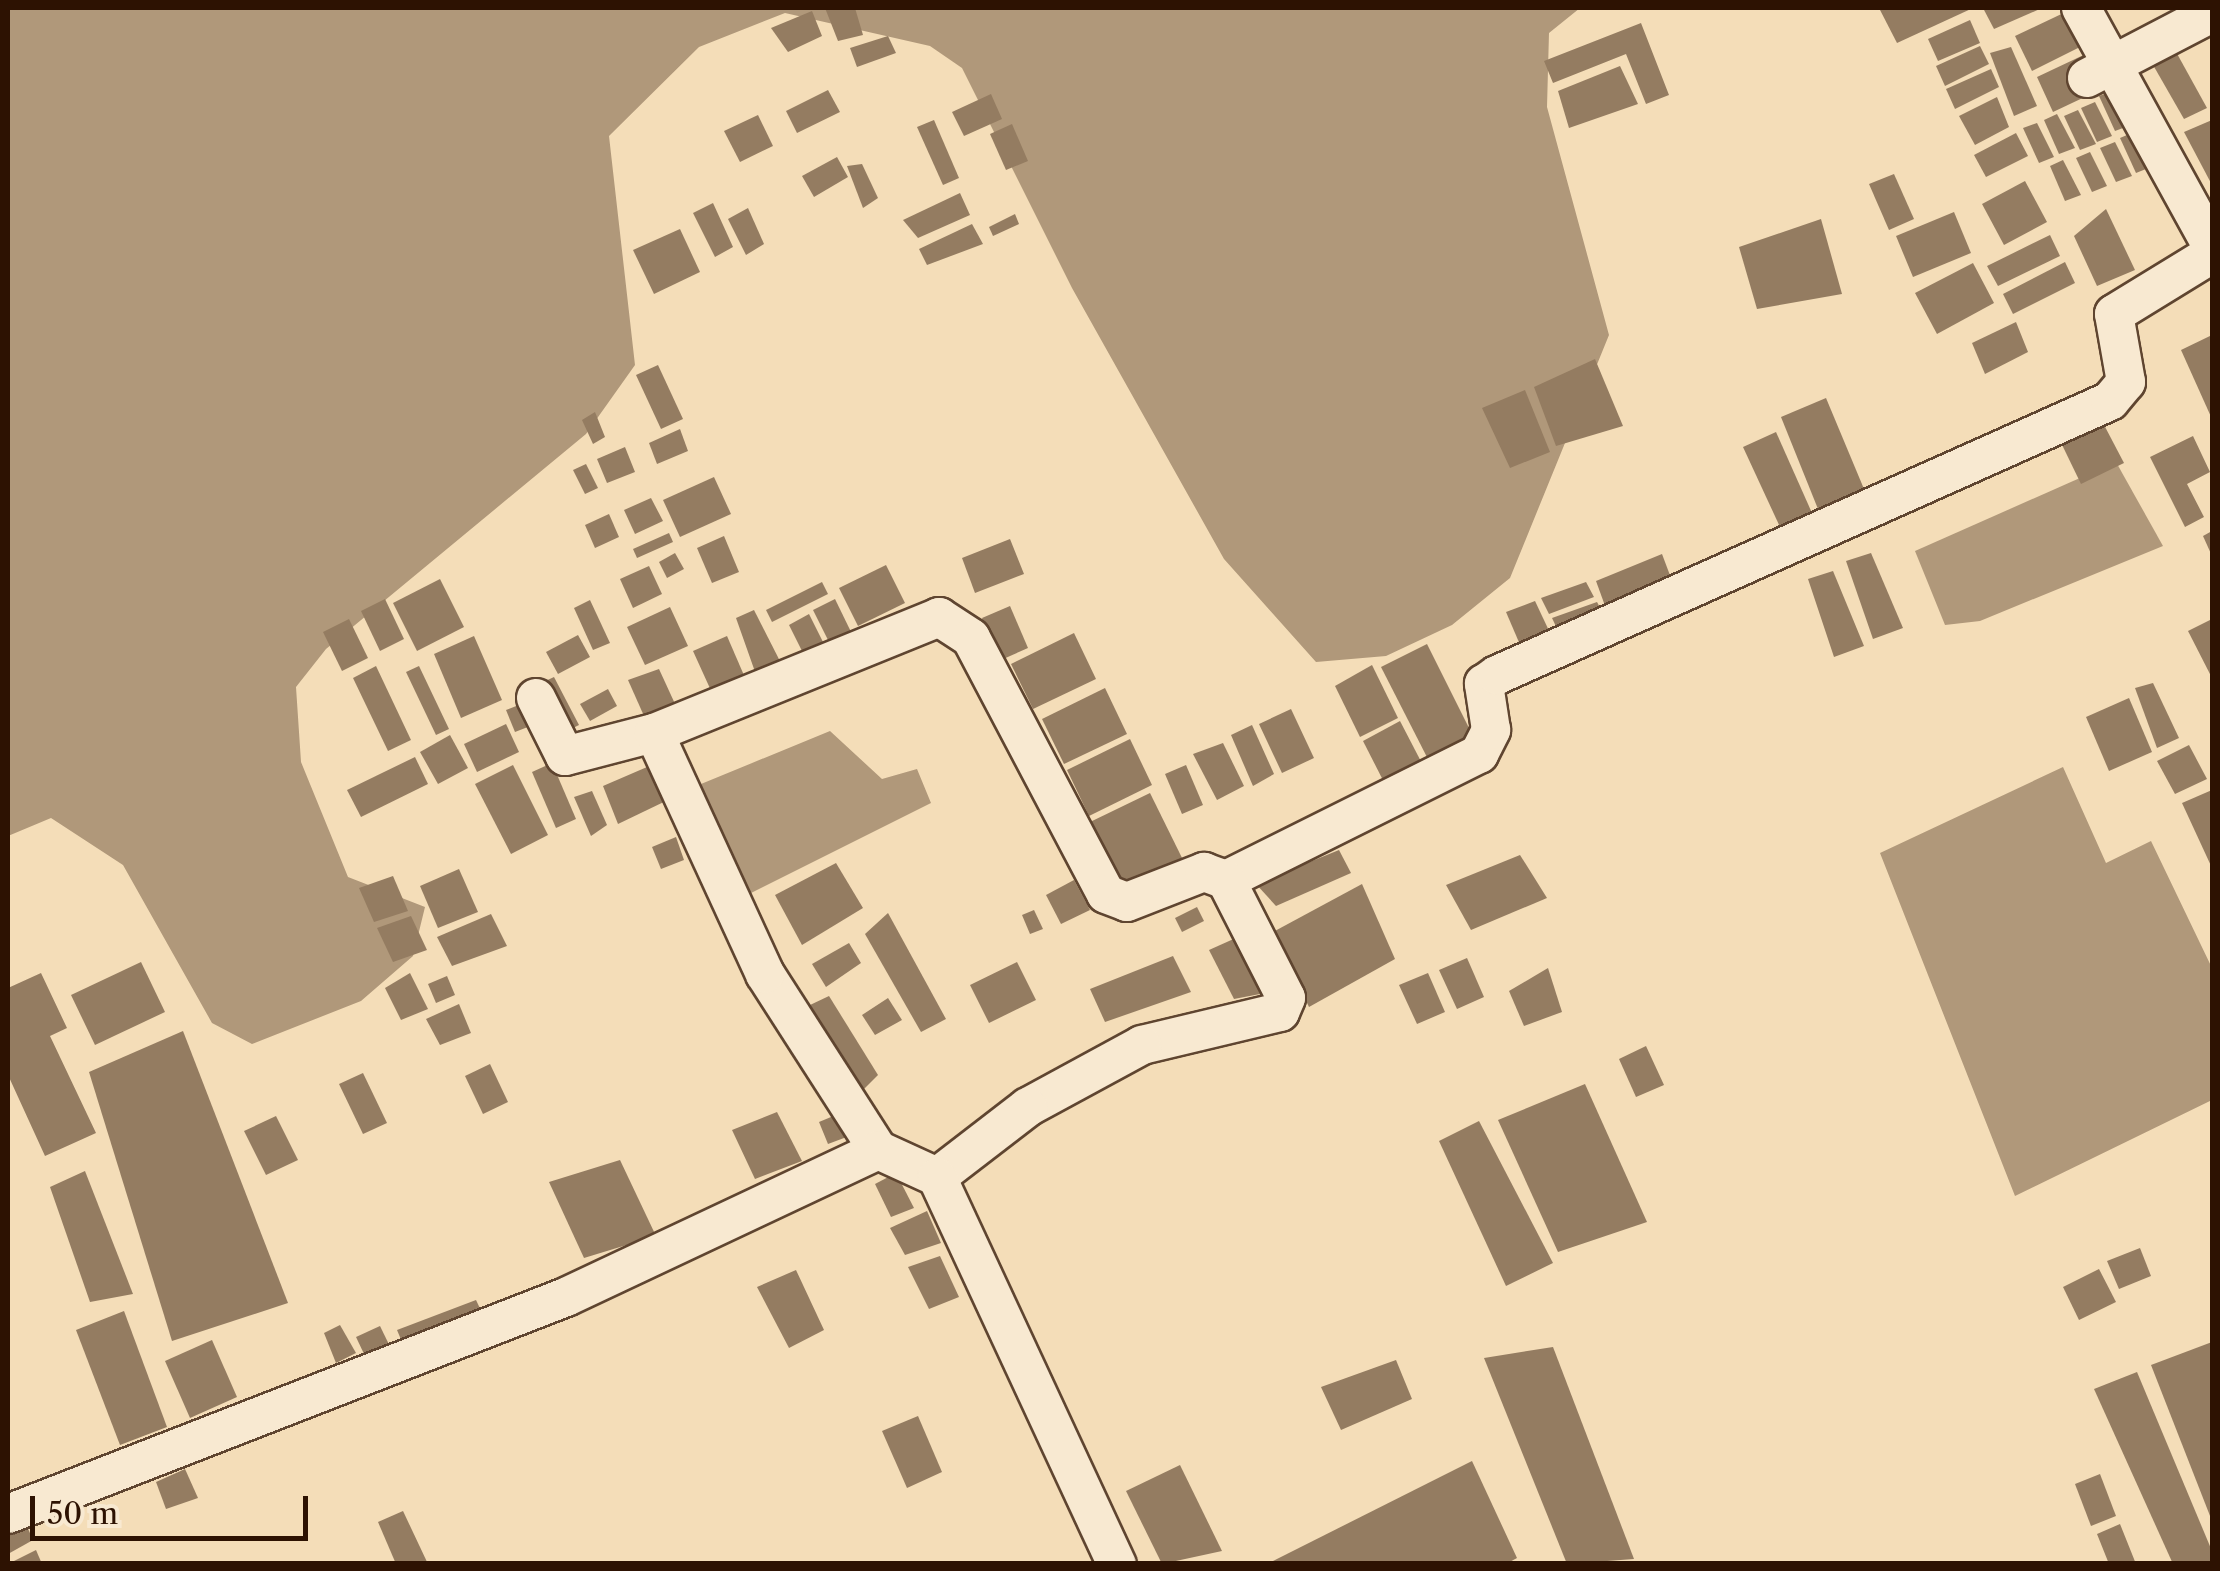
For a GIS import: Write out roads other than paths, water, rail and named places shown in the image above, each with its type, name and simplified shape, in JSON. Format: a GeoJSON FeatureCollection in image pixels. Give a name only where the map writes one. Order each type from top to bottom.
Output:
{"type":"FeatureCollection","features":[{"type":"Feature","properties":{"kind":"street"},"geometry":{"type":"LineString","coordinates":[[2081,8],[2099,70],[2212,246]]}},
{"type":"Feature","properties":{"kind":"street"},"geometry":{"type":"LineString","coordinates":[[2099,70],[2212,12]]}},
{"type":"Feature","properties":{"kind":"street"},"geometry":{"type":"LineString","coordinates":[[1226,880],[1479,754],[1490,730],[1484,684],[1498,675],[2110,401],[2126,382],[2114,314],[2212,254]]}},
{"type":"Feature","properties":{"kind":"street"},"geometry":{"type":"LineString","coordinates":[[536,698],[565,756],[654,733],[940,617],[972,638],[1106,894],[1127,902],[1204,872],[1226,880],[1286,998],[1280,1012],[1142,1045],[1028,1108],[937,1177]]}},
{"type":"Feature","properties":{"kind":"street"},"geometry":{"type":"LineString","coordinates":[[654,733],[765,974],[878,1150],[937,1177],[1117,1564]]}},
{"type":"Feature","properties":{"kind":"street"},"geometry":{"type":"LineString","coordinates":[[8,1514],[566,1297],[878,1150]]}}]}
